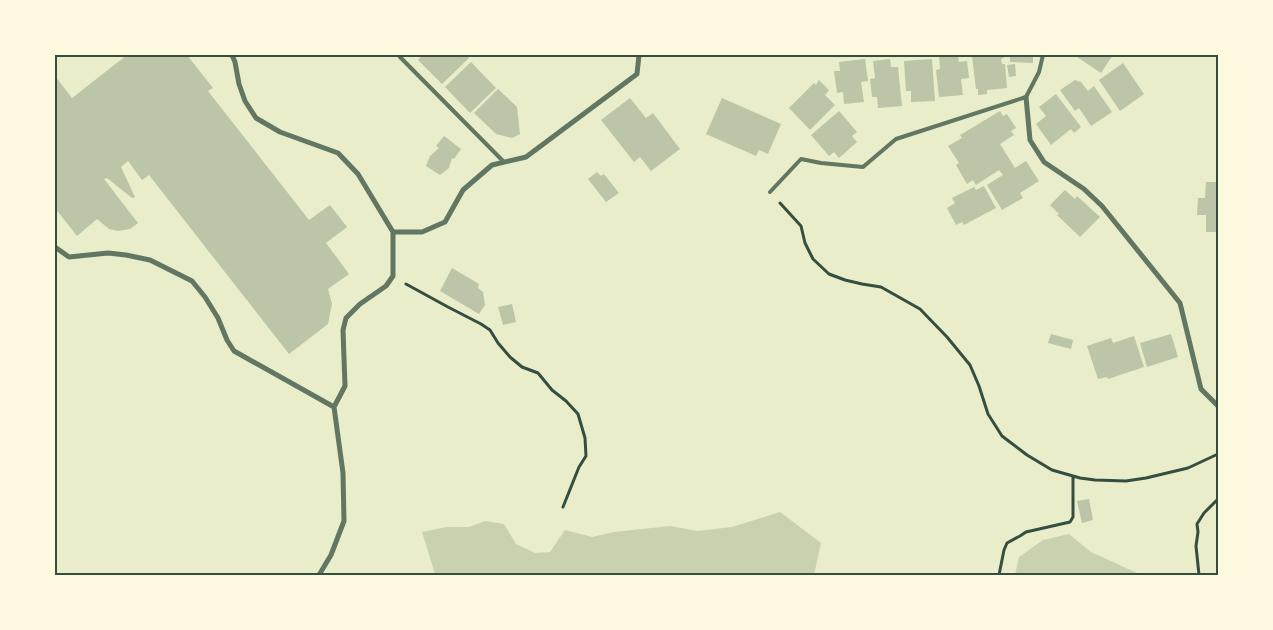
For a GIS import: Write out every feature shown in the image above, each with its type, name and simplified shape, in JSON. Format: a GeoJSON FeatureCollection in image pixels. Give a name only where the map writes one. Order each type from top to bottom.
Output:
{"type":"FeatureCollection","features":[{"type":"Feature","properties":{"kind":"street"},"geometry":{"type":"LineString","coordinates":[[232,55],[245,101],[256,118],[280,132],[338,153],[358,174],[393,232],[393,276],[386,286],[360,304],[346,318],[343,330],[345,386],[334,407],[344,473],[344,521],[331,555],[319,575]]}},
{"type":"Feature","properties":{"kind":"street"},"geometry":{"type":"LineString","coordinates":[[393,232],[422,232],[445,222],[463,190],[492,165],[526,157],[638,74],[639,55]]}},
{"type":"Feature","properties":{"kind":"street"},"geometry":{"type":"LineString","coordinates":[[1026,97],[1030,140],[1044,162],[1084,189],[1102,206],[1180,303],[1202,389],[1218,406]]}},
{"type":"Feature","properties":{"kind":"street"},"geometry":{"type":"LineString","coordinates":[[55,247],[69,257],[108,253],[150,260],[192,281],[218,318],[234,351],[334,407]]}},
{"type":"Feature","properties":{"kind":"lane"},"geometry":{"type":"LineString","coordinates":[[770,192],[801,159],[821,164],[863,167],[896,139],[1026,97],[1039,72],[1044,55]]}},
{"type":"Feature","properties":{"kind":"lane"},"geometry":{"type":"LineString","coordinates":[[400,57],[504,162]]}},
{"type":"Feature","properties":{"kind":"path"},"geometry":{"type":"LineString","coordinates":[[770,192],[802,226],[805,243],[813,259],[830,274],[854,282],[881,287],[920,309],[947,337],[970,366],[988,414],[1002,436],[1027,455],[1052,470],[1095,480],[1126,481],[1188,468],[1218,454]]}},
{"type":"Feature","properties":{"kind":"path"},"geometry":{"type":"LineString","coordinates":[[393,276],[482,324],[490,330],[498,344],[510,357],[522,367],[538,373],[552,390],[578,414],[585,438],[586,456],[563,507]]}},
{"type":"Feature","properties":{"kind":"path"},"geometry":{"type":"LineString","coordinates":[[999,575],[1007,543],[1026,532],[1070,522],[1073,517],[1073,476]]}},
{"type":"Feature","properties":{"kind":"path"},"geometry":{"type":"LineString","coordinates":[[1199,575],[1196,546],[1197,524],[1204,512],[1218,499]]}},
{"type":"Feature","properties":{"kind":"green space"},"geometry":{"type":"Polygon","coordinates":[[[780,512],[821,543],[814,575],[435,575],[422,532],[447,527],[469,527],[485,521],[504,524],[516,544],[535,553],[550,552],[565,530],[592,537],[614,532],[670,526],[698,531],[732,527],[780,512]]]}},
{"type":"Feature","properties":{"kind":"green space"},"geometry":{"type":"Polygon","coordinates":[[[1069,534],[1091,552],[1137,573],[1137,575],[1015,575],[1019,557],[1043,540],[1069,534]]]}},
{"type":"Feature","properties":{"kind":"building"},"geometry":{"type":"Polygon","coordinates":[[[127,55],[187,55],[213,88],[208,91],[309,220],[330,205],[347,227],[326,243],[349,274],[328,289],[332,304],[328,324],[289,354],[149,175],[142,180],[128,161],[121,167],[135,197],[132,198],[107,178],[104,179],[138,223],[130,229],[118,231],[109,229],[97,219],[77,236],[55,208],[55,76],[72,98],[127,55]]]}},
{"type":"Feature","properties":{"kind":"building"},"geometry":{"type":"Polygon","coordinates":[[[423,55],[467,55],[469,58],[442,84],[418,60],[423,55]]]}},
{"type":"Feature","properties":{"kind":"building"},"geometry":{"type":"Polygon","coordinates":[[[939,55],[958,55],[959,62],[967,61],[969,78],[961,79],[963,95],[939,97],[936,70],[940,69],[939,55]]]}},
{"type":"Feature","properties":{"kind":"building"},"geometry":{"type":"Polygon","coordinates":[[[1003,55],[1004,58],[1001,59],[1002,64],[1005,64],[1007,88],[987,90],[987,94],[978,95],[972,56],[1003,55]]]}},
{"type":"Feature","properties":{"kind":"building"},"geometry":{"type":"Polygon","coordinates":[[[1010,55],[1033,55],[1033,63],[1010,62],[1010,55]]]}},
{"type":"Feature","properties":{"kind":"building"},"geometry":{"type":"Polygon","coordinates":[[[1078,55],[1113,55],[1101,73],[1077,57],[1078,55]]]}},
{"type":"Feature","properties":{"kind":"building"},"geometry":{"type":"Polygon","coordinates":[[[865,59],[868,81],[861,82],[864,102],[844,104],[843,92],[837,93],[834,71],[840,71],[839,62],[865,59]]]}},
{"type":"Feature","properties":{"kind":"building"},"geometry":{"type":"Polygon","coordinates":[[[890,59],[891,67],[898,67],[902,106],[878,108],[877,97],[872,97],[870,79],[875,78],[873,61],[890,59]]]}},
{"type":"Feature","properties":{"kind":"building"},"geometry":{"type":"Polygon","coordinates":[[[932,59],[935,101],[911,102],[911,91],[906,91],[904,61],[932,59]]]}},
{"type":"Feature","properties":{"kind":"building"},"geometry":{"type":"Polygon","coordinates":[[[471,62],[496,88],[470,113],[445,87],[471,62]]]}},
{"type":"Feature","properties":{"kind":"building"},"geometry":{"type":"Polygon","coordinates":[[[1123,63],[1144,94],[1120,111],[1099,80],[1123,63]]]}},
{"type":"Feature","properties":{"kind":"building"},"geometry":{"type":"Polygon","coordinates":[[[1015,64],[1016,76],[1009,77],[1007,65],[1015,64]]]}},
{"type":"Feature","properties":{"kind":"building"},"geometry":{"type":"Polygon","coordinates":[[[819,80],[829,90],[825,95],[835,105],[810,130],[789,108],[814,83],[816,85],[819,80]]]}},
{"type":"Feature","properties":{"kind":"building"},"geometry":{"type":"Polygon","coordinates":[[[1075,80],[1081,82],[1088,91],[1094,86],[1112,112],[1091,126],[1079,108],[1075,111],[1060,90],[1075,80]]]}},
{"type":"Feature","properties":{"kind":"building"},"geometry":{"type":"Polygon","coordinates":[[[498,89],[517,107],[520,134],[512,138],[496,134],[474,113],[498,89]]]}},
{"type":"Feature","properties":{"kind":"building"},"geometry":{"type":"Polygon","coordinates":[[[1056,94],[1081,127],[1074,133],[1071,129],[1051,145],[1036,124],[1046,116],[1039,107],[1056,94]]]}},
{"type":"Feature","properties":{"kind":"building"},"geometry":{"type":"Polygon","coordinates":[[[630,98],[646,118],[653,113],[680,149],[651,171],[640,157],[634,162],[601,120],[630,98]]]}},
{"type":"Feature","properties":{"kind":"building"},"geometry":{"type":"Polygon","coordinates":[[[722,98],[781,124],[768,154],[759,150],[756,156],[706,134],[722,98]]]}},
{"type":"Feature","properties":{"kind":"building"},"geometry":{"type":"Polygon","coordinates":[[[839,111],[857,132],[852,136],[857,142],[839,158],[834,152],[829,156],[811,135],[839,111]]]}},
{"type":"Feature","properties":{"kind":"building"},"geometry":{"type":"Polygon","coordinates":[[[1000,111],[1003,116],[1007,114],[1016,128],[1011,131],[1014,135],[1000,144],[1015,168],[1026,161],[1039,181],[1020,193],[1023,198],[1002,210],[987,185],[1003,175],[999,170],[976,185],[973,180],[967,184],[956,165],[959,163],[948,146],[962,138],[960,135],[1000,111]]]}},
{"type":"Feature","properties":{"kind":"building"},"geometry":{"type":"Polygon","coordinates":[[[444,136],[461,149],[454,159],[452,158],[449,168],[440,175],[426,166],[430,156],[439,148],[436,146],[444,136]]]}},
{"type":"Feature","properties":{"kind":"building"},"geometry":{"type":"Polygon","coordinates":[[[597,172],[601,176],[604,174],[619,193],[606,202],[588,179],[597,172]]]}},
{"type":"Feature","properties":{"kind":"building"},"geometry":{"type":"Polygon","coordinates":[[[1206,182],[1218,182],[1218,232],[1206,232],[1206,215],[1197,215],[1198,198],[1205,198],[1206,182]]]}},
{"type":"Feature","properties":{"kind":"building"},"geometry":{"type":"Polygon","coordinates":[[[984,186],[996,208],[964,225],[962,222],[956,225],[947,208],[955,203],[952,198],[974,187],[976,190],[984,186]]]}},
{"type":"Feature","properties":{"kind":"building"},"geometry":{"type":"Polygon","coordinates":[[[1065,190],[1075,199],[1077,196],[1100,217],[1080,237],[1057,215],[1059,214],[1050,205],[1065,190]]]}},
{"type":"Feature","properties":{"kind":"building"},"geometry":{"type":"Polygon","coordinates":[[[452,268],[479,284],[478,288],[483,292],[485,305],[479,314],[440,291],[452,268]]]}},
{"type":"Feature","properties":{"kind":"building"},"geometry":{"type":"Polygon","coordinates":[[[512,304],[516,322],[503,325],[498,307],[512,304]]]}},
{"type":"Feature","properties":{"kind":"building"},"geometry":{"type":"Polygon","coordinates":[[[1051,334],[1073,340],[1071,349],[1048,343],[1051,334]]]}},
{"type":"Feature","properties":{"kind":"building"},"geometry":{"type":"Polygon","coordinates":[[[1171,334],[1178,357],[1147,367],[1140,343],[1171,334]]]}},
{"type":"Feature","properties":{"kind":"building"},"geometry":{"type":"Polygon","coordinates":[[[1134,336],[1144,367],[1108,379],[1107,377],[1098,379],[1087,346],[1111,338],[1113,343],[1134,336]]]}},
{"type":"Feature","properties":{"kind":"building"},"geometry":{"type":"Polygon","coordinates":[[[1089,499],[1093,520],[1082,523],[1077,501],[1089,499]]]}}]}
